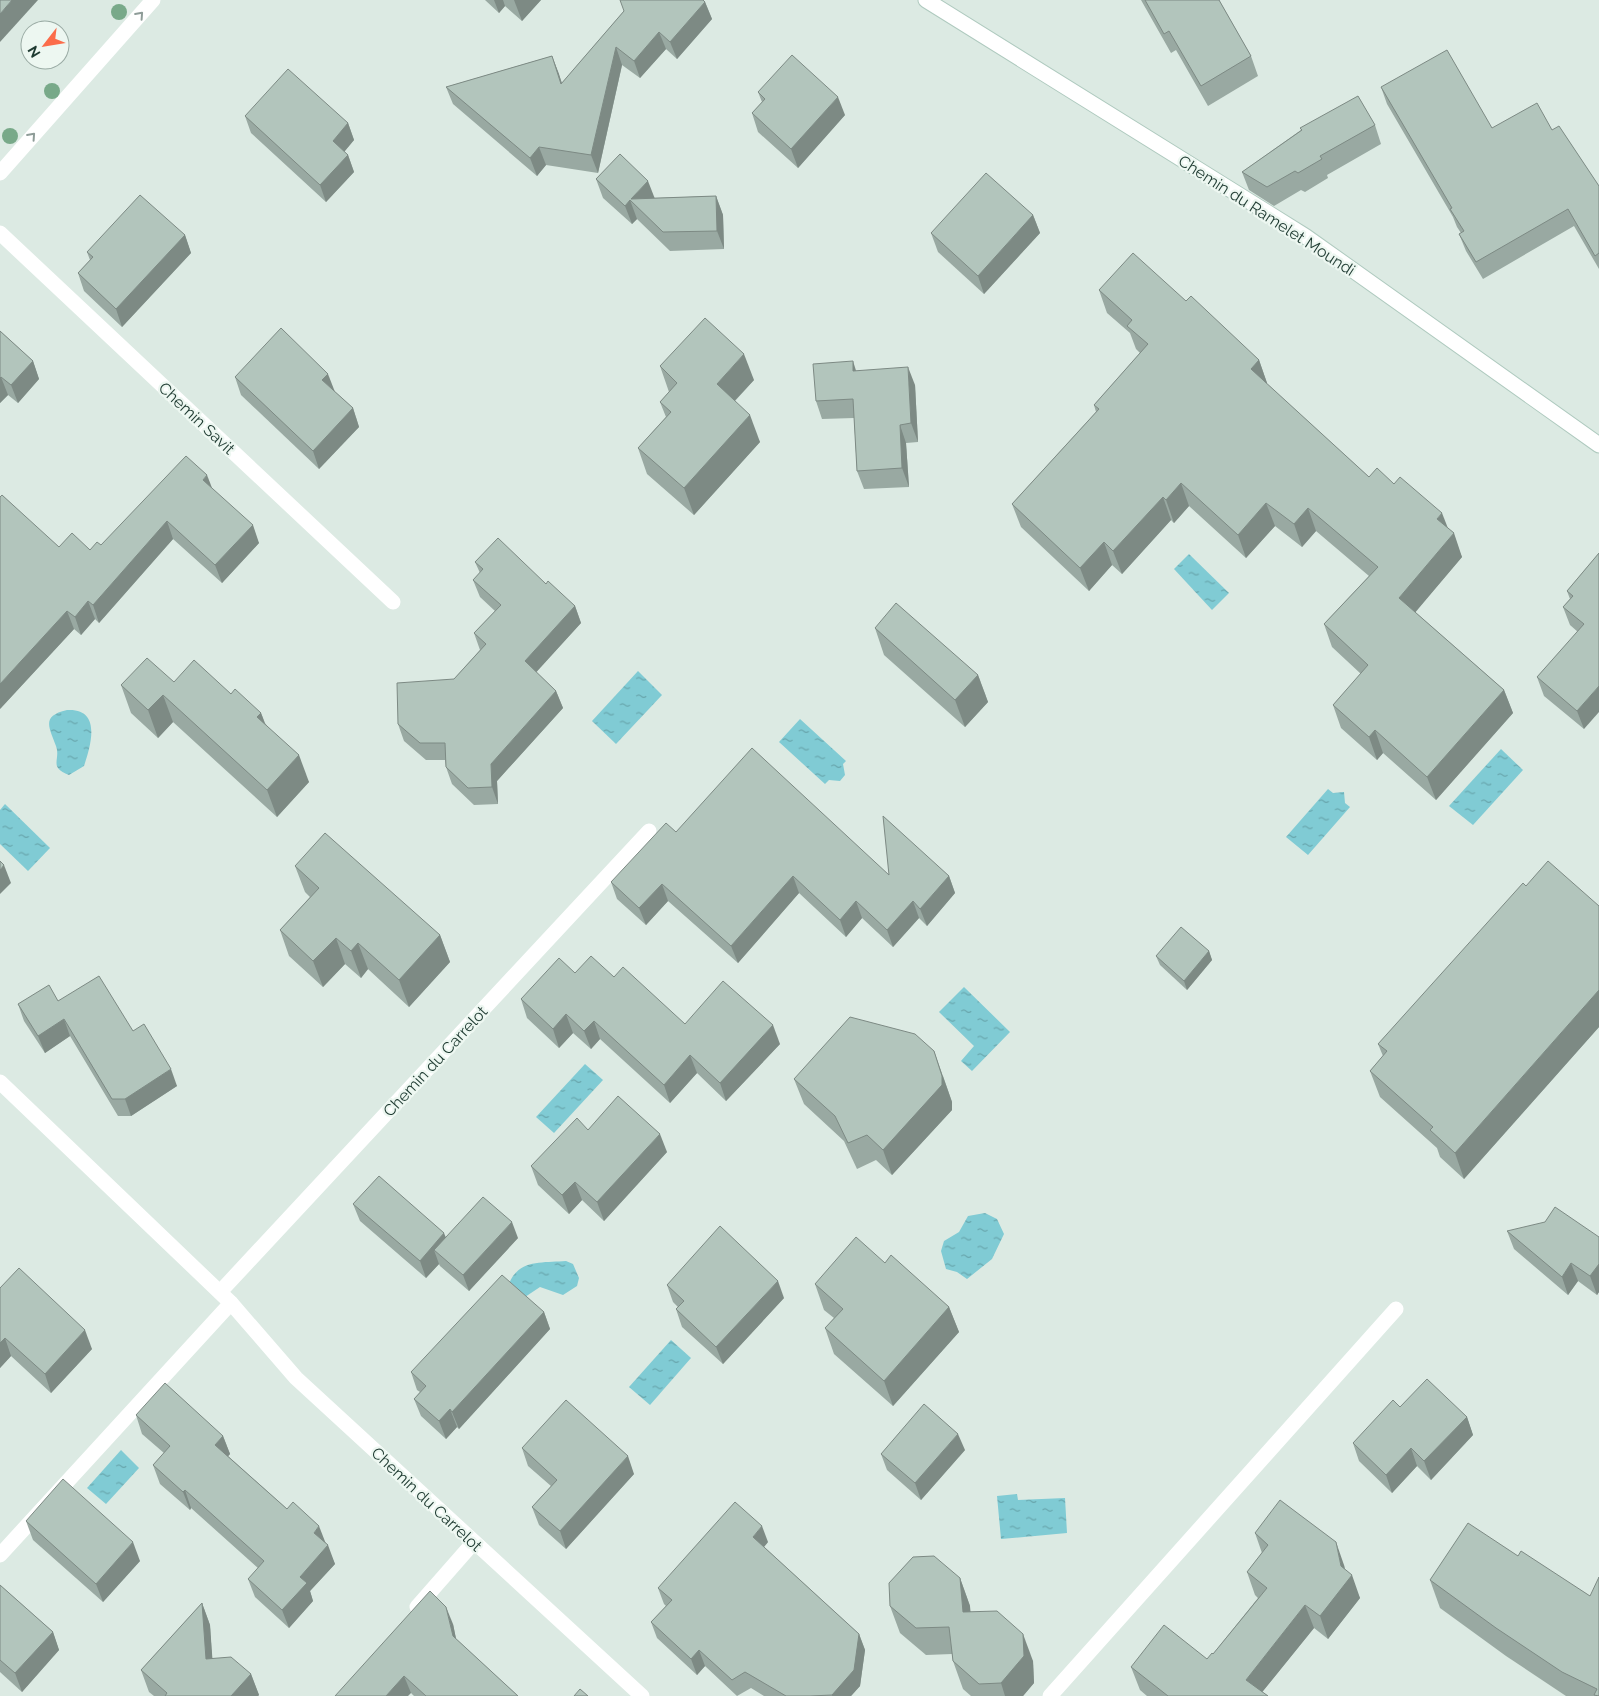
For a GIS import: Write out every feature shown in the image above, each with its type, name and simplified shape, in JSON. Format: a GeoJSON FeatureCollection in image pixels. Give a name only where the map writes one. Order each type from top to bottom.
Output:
{"type":"FeatureCollection","features":[{"type":"Feature","properties":{"kind":"street"},"geometry":{"type":"LineString","coordinates":[[0,173],[153,0]]}},
{"type":"Feature","properties":{"kind":"street","name":"Chemin du Ramelet Moundi"},"geometry":{"type":"LineString","coordinates":[[926,0],[1305,236],[1599,445]]}},
{"type":"Feature","properties":{"kind":"street","name":"Chemin Savit"},"geometry":{"type":"LineString","coordinates":[[0,233],[393,602]]}},
{"type":"Feature","properties":{"kind":"street","name":"Chemin du Carrelot"},"geometry":{"type":"LineString","coordinates":[[220,1292],[649,831]]}},
{"type":"Feature","properties":{"kind":"street","name":"Chemin du Carrelot"},"geometry":{"type":"LineString","coordinates":[[0,1082],[220,1292],[296,1378],[642,1696]]}},
{"type":"Feature","properties":{"kind":"street"},"geometry":{"type":"LineString","coordinates":[[0,1555],[231,1303]]}},
{"type":"Feature","properties":{"kind":"street"},"geometry":{"type":"LineString","coordinates":[[1050,1696],[1396,1309]]}},
{"type":"Feature","properties":{"kind":"street"},"geometry":{"type":"LineString","coordinates":[[409,1616],[474,1542]]}},
{"type":"Feature","properties":{"kind":"water"},"geometry":{"type":"Polygon","coordinates":[[[1189,554],[1229,593],[1212,610],[1174,569],[1189,554]]]}},
{"type":"Feature","properties":{"kind":"water"},"geometry":{"type":"Polygon","coordinates":[[[638,671],[662,695],[616,744],[592,721],[638,671]]]}},
{"type":"Feature","properties":{"kind":"water"},"geometry":{"type":"Polygon","coordinates":[[[67,710],[78,711],[85,715],[90,721],[91,729],[91,739],[84,766],[69,775],[57,766],[57,751],[49,723],[53,715],[67,710]]]}},
{"type":"Feature","properties":{"kind":"water"},"geometry":{"type":"Polygon","coordinates":[[[800,719],[846,761],[843,764],[845,775],[840,781],[829,780],[825,784],[779,742],[800,719]]]}},
{"type":"Feature","properties":{"kind":"water"},"geometry":{"type":"Polygon","coordinates":[[[1501,749],[1523,770],[1473,825],[1449,806],[1501,749]]]}},
{"type":"Feature","properties":{"kind":"water"},"geometry":{"type":"Polygon","coordinates":[[[1328,789],[1333,793],[1344,792],[1345,803],[1350,807],[1308,855],[1286,837],[1328,789]]]}},
{"type":"Feature","properties":{"kind":"water"},"geometry":{"type":"Polygon","coordinates":[[[5,804],[50,848],[28,871],[0,844],[0,810],[5,804]]]}},
{"type":"Feature","properties":{"kind":"water"},"geometry":{"type":"Polygon","coordinates":[[[964,987],[1010,1032],[972,1071],[961,1061],[974,1046],[939,1012],[964,987]]]}},
{"type":"Feature","properties":{"kind":"water"},"geometry":{"type":"Polygon","coordinates":[[[585,1064],[603,1080],[554,1133],[536,1117],[585,1064]]]}},
{"type":"Feature","properties":{"kind":"water"},"geometry":{"type":"Polygon","coordinates":[[[985,1213],[997,1219],[1004,1234],[992,1259],[967,1279],[957,1272],[946,1269],[941,1251],[944,1241],[959,1232],[968,1216],[985,1213]]]}},
{"type":"Feature","properties":{"kind":"water"},"geometry":{"type":"Polygon","coordinates":[[[566,1261],[573,1264],[579,1278],[577,1286],[563,1295],[540,1287],[522,1299],[509,1284],[518,1270],[525,1266],[566,1261]]]}},
{"type":"Feature","properties":{"kind":"water"},"geometry":{"type":"Polygon","coordinates":[[[671,1340],[691,1358],[650,1405],[629,1387],[671,1340]]]}},
{"type":"Feature","properties":{"kind":"water"},"geometry":{"type":"Polygon","coordinates":[[[121,1450],[139,1468],[106,1504],[87,1488],[121,1450]]]}},
{"type":"Feature","properties":{"kind":"water"},"geometry":{"type":"Polygon","coordinates":[[[1017,1494],[1018,1500],[1065,1498],[1067,1533],[1001,1539],[997,1496],[1017,1494]]]}},
{"type":"Feature","properties":{"kind":"building"},"geometry":{"type":"Polygon","coordinates":[[[0,0],[12,0],[0,14],[0,0]]]}},
{"type":"Feature","properties":{"kind":"building"},"geometry":{"type":"Polygon","coordinates":[[[620,0],[703,0],[705,2],[670,42],[659,32],[634,61],[616,47],[591,155],[539,147],[530,158],[446,87],[552,56],[561,84],[624,11],[620,0]]]}},
{"type":"Feature","properties":{"kind":"building"},"geometry":{"type":"Polygon","coordinates":[[[1145,0],[1219,0],[1251,56],[1201,86],[1169,31],[1164,34],[1145,0]]]}},
{"type":"Feature","properties":{"kind":"building"},"geometry":{"type":"Polygon","coordinates":[[[1447,50],[1492,128],[1537,103],[1552,130],[1559,126],[1599,186],[1599,253],[1595,256],[1568,209],[1476,262],[1459,234],[1464,231],[1450,209],[1452,208],[1381,87],[1447,50]]]}},
{"type":"Feature","properties":{"kind":"building"},"geometry":{"type":"Polygon","coordinates":[[[792,55],[838,97],[791,149],[752,113],[765,99],[758,92],[792,55]]]}},
{"type":"Feature","properties":{"kind":"building"},"geometry":{"type":"Polygon","coordinates":[[[288,69],[348,123],[333,141],[348,155],[320,185],[245,116],[288,69]]]}},
{"type":"Feature","properties":{"kind":"building"},"geometry":{"type":"Polygon","coordinates":[[[1358,96],[1375,125],[1320,156],[1322,159],[1298,173],[1295,171],[1267,187],[1242,172],[1302,130],[1300,128],[1358,96]]]}},
{"type":"Feature","properties":{"kind":"building"},"geometry":{"type":"Polygon","coordinates":[[[620,154],[648,181],[631,199],[716,196],[717,231],[663,232],[630,200],[625,206],[596,179],[620,154]]]}},
{"type":"Feature","properties":{"kind":"building"},"geometry":{"type":"Polygon","coordinates":[[[986,173],[1033,215],[978,276],[931,233],[986,173]]]}},
{"type":"Feature","properties":{"kind":"building"},"geometry":{"type":"Polygon","coordinates":[[[140,195],[185,235],[116,309],[78,273],[93,257],[87,252],[140,195]]]}},
{"type":"Feature","properties":{"kind":"building"},"geometry":{"type":"Polygon","coordinates":[[[1133,253],[1186,301],[1191,296],[1259,360],[1251,369],[1369,477],[1377,468],[1394,484],[1400,477],[1442,513],[1437,519],[1454,533],[1399,598],[1504,690],[1427,777],[1375,730],[1369,737],[1333,705],[1368,665],[1324,624],[1378,567],[1308,508],[1294,524],[1266,503],[1238,535],[1181,483],[1166,500],[1163,497],[1113,551],[1104,542],[1080,568],[1012,504],[1099,409],[1094,405],[1148,344],[1127,326],[1132,320],[1099,290],[1133,253]]]}},
{"type":"Feature","properties":{"kind":"building"},"geometry":{"type":"Polygon","coordinates":[[[705,318],[744,354],[717,384],[750,415],[684,488],[638,448],[671,412],[660,402],[677,383],[660,366],[705,318]]]}},
{"type":"Feature","properties":{"kind":"building"},"geometry":{"type":"Polygon","coordinates":[[[281,328],[328,374],[322,380],[353,408],[313,451],[235,377],[281,328]]]}},
{"type":"Feature","properties":{"kind":"building"},"geometry":{"type":"Polygon","coordinates":[[[0,331],[33,361],[11,385],[0,378],[0,331]]]}},
{"type":"Feature","properties":{"kind":"building"},"geometry":{"type":"Polygon","coordinates":[[[853,361],[853,371],[908,367],[911,423],[900,425],[902,468],[857,471],[853,399],[816,401],[813,364],[853,361]]]}},
{"type":"Feature","properties":{"kind":"building"},"geometry":{"type":"Polygon","coordinates":[[[186,456],[207,475],[203,480],[253,525],[215,565],[167,521],[93,605],[88,601],[75,617],[67,611],[0,684],[0,497],[2,495],[59,547],[72,533],[90,550],[97,542],[101,545],[186,456]]]}},
{"type":"Feature","properties":{"kind":"building"},"geometry":{"type":"Polygon","coordinates":[[[498,538],[546,584],[548,581],[575,606],[525,661],[556,691],[491,764],[492,787],[468,788],[446,767],[445,743],[420,743],[398,724],[397,683],[454,679],[486,644],[474,633],[501,605],[473,580],[483,569],[475,562],[498,538]]]}},
{"type":"Feature","properties":{"kind":"building"},"geometry":{"type":"Polygon","coordinates":[[[1599,553],[1599,686],[1577,711],[1537,677],[1584,624],[1563,607],[1573,596],[1567,591],[1599,553]]]}},
{"type":"Feature","properties":{"kind":"building"},"geometry":{"type":"Polygon","coordinates":[[[896,603],[978,675],[955,700],[875,628],[896,603]]]}},
{"type":"Feature","properties":{"kind":"building"},"geometry":{"type":"Polygon","coordinates":[[[147,658],[174,682],[194,660],[231,694],[235,689],[261,713],[257,717],[299,755],[267,790],[163,695],[148,710],[121,685],[147,658]]]}},
{"type":"Feature","properties":{"kind":"building"},"geometry":{"type":"Polygon","coordinates":[[[752,748],[889,875],[883,816],[949,876],[920,909],[913,901],[887,930],[856,901],[840,920],[793,876],[731,946],[662,884],[639,908],[611,882],[666,823],[676,832],[752,748]]]}},
{"type":"Feature","properties":{"kind":"building"},"geometry":{"type":"Polygon","coordinates":[[[325,833],[440,935],[399,980],[358,943],[351,951],[336,938],[313,961],[280,930],[319,888],[295,866],[325,833]]]}},
{"type":"Feature","properties":{"kind":"building"},"geometry":{"type":"Polygon","coordinates":[[[0,861],[4,865],[0,870],[0,861]]]}},
{"type":"Feature","properties":{"kind":"building"},"geometry":{"type":"Polygon","coordinates":[[[1548,861],[1599,906],[1599,990],[1455,1153],[1430,1130],[1433,1127],[1370,1071],[1387,1051],[1378,1044],[1523,883],[1526,886],[1548,861]]]}},
{"type":"Feature","properties":{"kind":"building"},"geometry":{"type":"Polygon","coordinates":[[[1181,927],[1209,951],[1184,981],[1156,956],[1181,927]]]}},
{"type":"Feature","properties":{"kind":"building"},"geometry":{"type":"Polygon","coordinates":[[[591,956],[614,977],[623,967],[685,1024],[723,981],[773,1025],[720,1083],[690,1055],[664,1085],[594,1021],[584,1031],[566,1014],[553,1029],[521,999],[559,958],[575,973],[591,956]]]}},
{"type":"Feature","properties":{"kind":"building"},"geometry":{"type":"Polygon","coordinates":[[[99,976],[133,1031],[144,1024],[171,1069],[125,1099],[112,1099],[64,1019],[38,1036],[18,1004],[49,985],[58,1001],[99,976]]]}},
{"type":"Feature","properties":{"kind":"building"},"geometry":{"type":"Polygon","coordinates":[[[850,1017],[915,1034],[934,1051],[942,1076],[942,1085],[883,1150],[867,1135],[848,1143],[835,1116],[794,1079],[850,1017]]]}},
{"type":"Feature","properties":{"kind":"building"},"geometry":{"type":"Polygon","coordinates":[[[618,1096],[660,1134],[597,1202],[575,1182],[562,1195],[531,1166],[577,1118],[588,1130],[618,1096]]]}},
{"type":"Feature","properties":{"kind":"building"},"geometry":{"type":"Polygon","coordinates":[[[379,1176],[444,1233],[420,1261],[353,1204],[379,1176]]]}},
{"type":"Feature","properties":{"kind":"building"},"geometry":{"type":"Polygon","coordinates":[[[483,1197],[512,1222],[463,1275],[434,1250],[483,1197]]]}},
{"type":"Feature","properties":{"kind":"building"},"geometry":{"type":"Polygon","coordinates":[[[1555,1207],[1599,1237],[1599,1264],[1590,1276],[1571,1263],[1562,1277],[1507,1231],[1545,1222],[1555,1207]]]}},
{"type":"Feature","properties":{"kind":"building"},"geometry":{"type":"Polygon","coordinates":[[[720,1226],[778,1281],[716,1347],[676,1309],[684,1301],[667,1285],[720,1226]]]}},
{"type":"Feature","properties":{"kind":"building"},"geometry":{"type":"Polygon","coordinates":[[[856,1237],[885,1263],[891,1255],[949,1307],[884,1381],[825,1328],[843,1309],[815,1284],[856,1237]]]}},
{"type":"Feature","properties":{"kind":"building"},"geometry":{"type":"Polygon","coordinates":[[[19,1268],[85,1330],[45,1374],[5,1338],[0,1343],[0,1288],[19,1268]]]}},
{"type":"Feature","properties":{"kind":"building"},"geometry":{"type":"Polygon","coordinates":[[[502,1275],[544,1312],[452,1412],[450,1409],[439,1421],[414,1399],[426,1386],[411,1372],[502,1275]]]}},
{"type":"Feature","properties":{"kind":"building"},"geometry":{"type":"Polygon","coordinates":[[[1427,1379],[1467,1417],[1424,1461],[1411,1448],[1386,1475],[1353,1443],[1393,1400],[1400,1407],[1427,1379]]]}},
{"type":"Feature","properties":{"kind":"building"},"geometry":{"type":"Polygon","coordinates":[[[165,1383],[223,1436],[215,1445],[287,1509],[293,1502],[319,1526],[314,1533],[328,1545],[300,1577],[307,1583],[282,1610],[248,1579],[264,1561],[185,1490],[183,1492],[153,1465],[170,1446],[136,1415],[165,1383]]]}},
{"type":"Feature","properties":{"kind":"building"},"geometry":{"type":"Polygon","coordinates":[[[566,1400],[628,1456],[560,1531],[532,1507],[557,1480],[522,1448],[566,1400]]]}},
{"type":"Feature","properties":{"kind":"building"},"geometry":{"type":"Polygon","coordinates":[[[924,1404],[958,1434],[915,1483],[881,1454],[924,1404]]]}},
{"type":"Feature","properties":{"kind":"building"},"geometry":{"type":"Polygon","coordinates":[[[63,1479],[133,1542],[96,1584],[26,1521],[63,1479]]]}},
{"type":"Feature","properties":{"kind":"building"},"geometry":{"type":"Polygon","coordinates":[[[1280,1500],[1336,1542],[1341,1566],[1352,1575],[1320,1616],[1305,1605],[1246,1680],[1268,1696],[1168,1696],[1131,1667],[1164,1625],[1207,1659],[1213,1654],[1267,1588],[1247,1572],[1268,1545],[1255,1533],[1280,1500]]]}},
{"type":"Feature","properties":{"kind":"building"},"geometry":{"type":"Polygon","coordinates":[[[735,1502],[762,1526],[753,1537],[859,1634],[854,1670],[832,1695],[786,1696],[745,1672],[732,1680],[699,1650],[691,1659],[651,1622],[672,1600],[658,1588],[735,1502]]]}},
{"type":"Feature","properties":{"kind":"building"},"geometry":{"type":"Polygon","coordinates":[[[1468,1523],[1518,1556],[1521,1551],[1590,1596],[1599,1577],[1599,1696],[1594,1695],[1597,1689],[1562,1672],[1496,1628],[1430,1580],[1468,1523]]]}},
{"type":"Feature","properties":{"kind":"building"},"geometry":{"type":"Polygon","coordinates":[[[934,1556],[960,1578],[963,1612],[997,1611],[1023,1634],[1024,1656],[1001,1683],[979,1684],[953,1661],[949,1627],[916,1628],[890,1606],[889,1583],[913,1557],[934,1556]]]}},
{"type":"Feature","properties":{"kind":"building"},"geometry":{"type":"Polygon","coordinates":[[[0,1585],[53,1632],[15,1673],[0,1660],[0,1585]]]}},
{"type":"Feature","properties":{"kind":"building"},"geometry":{"type":"Polygon","coordinates":[[[430,1591],[446,1607],[453,1636],[518,1696],[426,1696],[404,1676],[386,1696],[335,1696],[430,1591]]]}},
{"type":"Feature","properties":{"kind":"building"},"geometry":{"type":"Polygon","coordinates":[[[202,1603],[206,1659],[231,1657],[251,1674],[231,1696],[165,1696],[167,1693],[141,1670],[202,1603]]]}},
{"type":"Feature","properties":{"kind":"building"},"geometry":{"type":"Polygon","coordinates":[[[580,1689],[588,1696],[574,1696],[580,1689]]]}}]}
